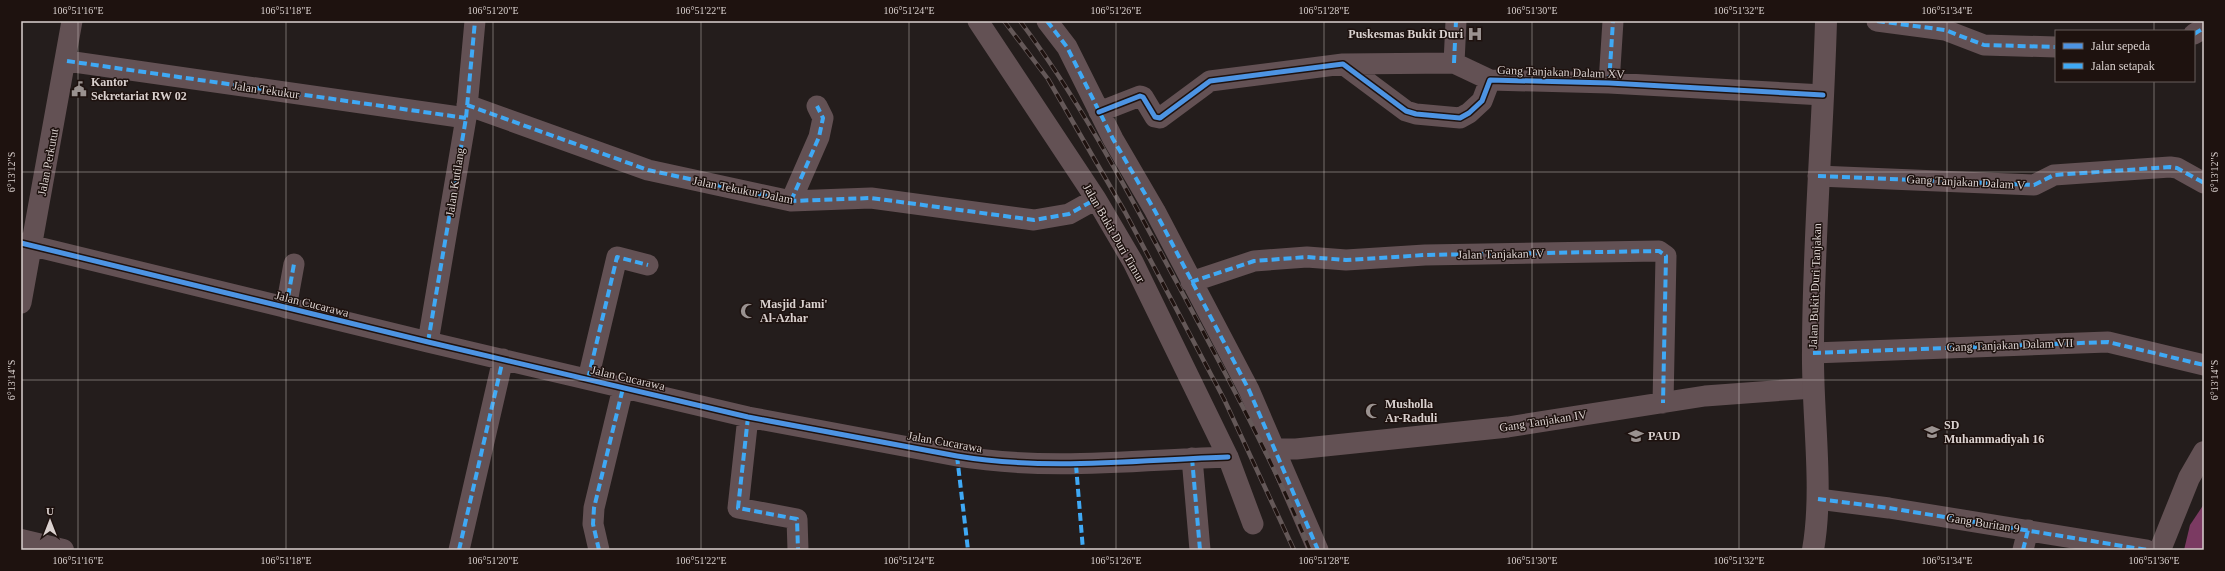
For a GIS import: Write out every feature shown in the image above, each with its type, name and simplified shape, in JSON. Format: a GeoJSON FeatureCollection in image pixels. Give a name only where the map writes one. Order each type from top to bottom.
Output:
{"type":"FeatureCollection","features":[{"type":"Feature","properties":{"kind":"street","name":"Jalan Perkutut"},"geometry":{"type":"LineString","coordinates":[[21,304],[27,244],[66,61],[72,21]]}},
{"type":"Feature","properties":{"kind":"street","name":"Jalan Kutilang"},"geometry":{"type":"LineString","coordinates":[[429,339],[466,112],[475,21]]}},
{"type":"Feature","properties":{"kind":"street","name":"Jalan Bukit Duri Timur"},"geometry":{"type":"LineString","coordinates":[[978,21],[1096,199],[1133,262],[1228,457],[1253,524]]}},
{"type":"Feature","properties":{"kind":"street"},"geometry":{"type":"LineString","coordinates":[[1047,21],[1067,47],[1113,139],[1155,211],[1249,390],[1273,449],[1318,550]]}},
{"type":"Feature","properties":{"kind":"street"},"geometry":{"type":"LineString","coordinates":[[1454,64],[1456,21]]}},
{"type":"Feature","properties":{"kind":"street"},"geometry":{"type":"LineString","coordinates":[[1610,83],[1614,21]]}},
{"type":"Feature","properties":{"kind":"street","name":"Jalan Bukit Duri Tanjakan"},"geometry":{"type":"LineString","coordinates":[[1813,550],[1818,499],[1813,388],[1813,352],[1818,176],[1826,21]]}},
{"type":"Feature","properties":{"kind":"street"},"geometry":{"type":"LineString","coordinates":[[1877,21],[1945,30],[1984,45],[2055,47]]}},
{"type":"Feature","properties":{"kind":"street"},"geometry":{"type":"LineString","coordinates":[[2195,33],[2204,28]]}},
{"type":"Feature","properties":{"kind":"street","name":"Jalan Tekukur"},"geometry":{"type":"LineString","coordinates":[[66,61],[466,112]]}},
{"type":"Feature","properties":{"kind":"street","name":"Gang Tanjakan Dalam XV"},"geometry":{"type":"LineString","coordinates":[[1343,64],[1398,106],[1416,114],[1460,118],[1469,113],[1482,101],[1490,80]]}},
{"type":"Feature","properties":{"kind":"street","name":"Gang Tanjakan Dalam XV"},"geometry":{"type":"LineString","coordinates":[[1099,112],[1140,96],[1144,97],[1155,117],[1160,118],[1210,81],[1343,64],[1454,64],[1490,80],[1610,83],[1823,95]]}},
{"type":"Feature","properties":{"kind":"street"},"geometry":{"type":"LineString","coordinates":[[791,201],[819,137],[823,118],[817,106]]}},
{"type":"Feature","properties":{"kind":"street","name":"Jalan Tekukur Dalam"},"geometry":{"type":"LineString","coordinates":[[466,112],[648,170],[791,201],[871,198],[1034,220],[1070,214],[1096,199]]}},
{"type":"Feature","properties":{"kind":"street","name":"Gang Tanjakan Dalam V"},"geometry":{"type":"LineString","coordinates":[[1818,176],[2034,185],[2054,175],[2170,167],[2177,168],[2204,183]]}},
{"type":"Feature","properties":{"kind":"street","name":"Jalan Cucarawa"},"geometry":{"type":"LineString","coordinates":[[27,244],[286,308],[429,339],[503,359],[748,417],[978,459],[1076,465],[1228,457]]}},
{"type":"Feature","properties":{"kind":"street","name":"Jalan Tanjakan IV"},"geometry":{"type":"LineString","coordinates":[[1191,282],[1254,261],[1307,256],[1346,260],[1425,255],[1659,251],[1666,256],[1663,403]]}},
{"type":"Feature","properties":{"kind":"street"},"geometry":{"type":"LineString","coordinates":[[588,379],[617,257],[648,265]]}},
{"type":"Feature","properties":{"kind":"street"},"geometry":{"type":"LineString","coordinates":[[286,308],[294,264]]}},
{"type":"Feature","properties":{"kind":"street","name":"Gang Tanjakan Dalam VII"},"geometry":{"type":"LineString","coordinates":[[1813,352],[2108,342],[2204,365]]}},
{"type":"Feature","properties":{"kind":"street"},"geometry":{"type":"LineString","coordinates":[[459,550],[503,359]]}},
{"type":"Feature","properties":{"kind":"street"},"geometry":{"type":"LineString","coordinates":[[599,550],[593,524],[594,508],[623,388]]}},
{"type":"Feature","properties":{"kind":"street","name":"Gang Tanjakan IV"},"geometry":{"type":"LineString","coordinates":[[1273,449],[1296,449],[1508,427],[1705,396],[1813,388]]}},
{"type":"Feature","properties":{"kind":"street"},"geometry":{"type":"LineString","coordinates":[[748,417],[738,508],[797,519],[798,550]]}},
{"type":"Feature","properties":{"kind":"street"},"geometry":{"type":"LineString","coordinates":[[2160,550],[2189,478],[2204,452]]}},
{"type":"Feature","properties":{"kind":"street"},"geometry":{"type":"LineString","coordinates":[[1192,458],[1200,550]]}},
{"type":"Feature","properties":{"kind":"street","name":"Gang Buritan 9"},"geometry":{"type":"LineString","coordinates":[[1818,499],[1889,508],[2026,540],[2147,550]]}},
{"type":"Feature","properties":{"kind":"street"},"geometry":{"type":"LineString","coordinates":[[21,540],[63,550]]}},
{"type":"Feature","properties":{"kind":"shaded area"},"geometry":{"type":"Polygon","coordinates":[[[2204,504],[2204,550],[2184,550],[2190,525],[2204,504]]]}},
{"type":"Feature","properties":{"kind":"railway"},"geometry":{"type":"LineString","coordinates":[[1004,21],[1048,79],[1125,212],[1224,399],[1294,550]]}},
{"type":"Feature","properties":{"kind":"railway"},"geometry":{"type":"LineString","coordinates":[[1020,21],[1084,115],[1140,214],[1246,414],[1280,482],[1310,550]]}},
{"type":"Feature","properties":{"kind":"marked path"},"geometry":{"type":"LineString","coordinates":[[428,342],[466,118],[475,21]]}},
{"type":"Feature","properties":{"kind":"marked path"},"geometry":{"type":"LineString","coordinates":[[1047,21],[1067,47],[1113,139],[1155,211],[1249,390],[1318,550]]}},
{"type":"Feature","properties":{"kind":"marked path"},"geometry":{"type":"LineString","coordinates":[[1454,63],[1456,21]]}},
{"type":"Feature","properties":{"kind":"marked path"},"geometry":{"type":"LineString","coordinates":[[1609,83],[1613,21]]}},
{"type":"Feature","properties":{"kind":"marked path"},"geometry":{"type":"LineString","coordinates":[[1877,21],[1945,30],[1984,45],[2055,47]]}},
{"type":"Feature","properties":{"kind":"marked path"},"geometry":{"type":"LineString","coordinates":[[2195,33],[2204,28]]}},
{"type":"Feature","properties":{"kind":"marked path"},"geometry":{"type":"LineString","coordinates":[[67,61],[466,118]]}},
{"type":"Feature","properties":{"kind":"marked path"},"geometry":{"type":"LineString","coordinates":[[467,105],[648,170],[791,201],[871,198],[1034,220],[1069,214],[1096,199]]}},
{"type":"Feature","properties":{"kind":"marked path"},"geometry":{"type":"LineString","coordinates":[[791,201],[819,137],[823,118],[817,106]]}},
{"type":"Feature","properties":{"kind":"marked path"},"geometry":{"type":"LineString","coordinates":[[1818,176],[2034,185],[2054,175],[2170,167],[2177,168],[2204,183]]}},
{"type":"Feature","properties":{"kind":"marked path"},"geometry":{"type":"LineString","coordinates":[[1191,282],[1254,261],[1307,257],[1346,260],[1425,255],[1659,251],[1666,256],[1663,403]]}},
{"type":"Feature","properties":{"kind":"marked path"},"geometry":{"type":"LineString","coordinates":[[588,379],[617,257],[648,265]]}},
{"type":"Feature","properties":{"kind":"marked path"},"geometry":{"type":"LineString","coordinates":[[286,308],[294,264]]}},
{"type":"Feature","properties":{"kind":"marked path"},"geometry":{"type":"LineString","coordinates":[[1813,353],[2108,342],[2204,365]]}},
{"type":"Feature","properties":{"kind":"marked path"},"geometry":{"type":"LineString","coordinates":[[459,550],[503,359]]}},
{"type":"Feature","properties":{"kind":"marked path"},"geometry":{"type":"LineString","coordinates":[[599,550],[593,524],[594,508],[623,388]]}},
{"type":"Feature","properties":{"kind":"marked path"},"geometry":{"type":"LineString","coordinates":[[748,417],[738,508],[797,519],[798,550]]}},
{"type":"Feature","properties":{"kind":"marked path"},"geometry":{"type":"LineString","coordinates":[[957,456],[968,550]]}},
{"type":"Feature","properties":{"kind":"marked path"},"geometry":{"type":"LineString","coordinates":[[1192,458],[1200,550]]}},
{"type":"Feature","properties":{"kind":"marked path"},"geometry":{"type":"LineString","coordinates":[[1076,465],[1083,550]]}},
{"type":"Feature","properties":{"kind":"marked path"},"geometry":{"type":"LineString","coordinates":[[1818,499],[1889,508],[2147,550]]}},
{"type":"Feature","properties":{"kind":"marked path"},"geometry":{"type":"LineString","coordinates":[[2023,550],[2028,530]]}},
{"type":"Feature","properties":{"kind":"cycle path"},"geometry":{"type":"LineString","coordinates":[[1099,112],[1140,96],[1143,97],[1155,117],[1160,118],[1210,81],[1343,64],[1406,111],[1416,114],[1460,118],[1469,113],[1482,101],[1490,80],[1609,83],[1823,95]]}},
{"type":"Feature","properties":{"kind":"cycle path"},"geometry":{"type":"LineString","coordinates":[[21,243],[428,342],[748,417],[957,456],[1025,463],[1059,464],[1228,457]]}},
{"type":"Feature","properties":{"kind":"place","name":"Puskesmas Bukit Duri"},"geometry":{"type":"Point","coordinates":[1475,34]}},
{"type":"Feature","properties":{"kind":"place","name":"Kantor Sekretariat RW 02"},"geometry":{"type":"Point","coordinates":[79,89]}},
{"type":"Feature","properties":{"kind":"place","name":"Masjid Jami' Al-Azhar"},"geometry":{"type":"Point","coordinates":[748,311]}},
{"type":"Feature","properties":{"kind":"place","name":"Musholla Ar-Raduli"},"geometry":{"type":"Point","coordinates":[1373,411]}},
{"type":"Feature","properties":{"kind":"place","name":"SD Muhammadiyah 16"},"geometry":{"type":"Point","coordinates":[1932,432]}},
{"type":"Feature","properties":{"kind":"place","name":"PAUD"},"geometry":{"type":"Point","coordinates":[1636,436]}}]}
